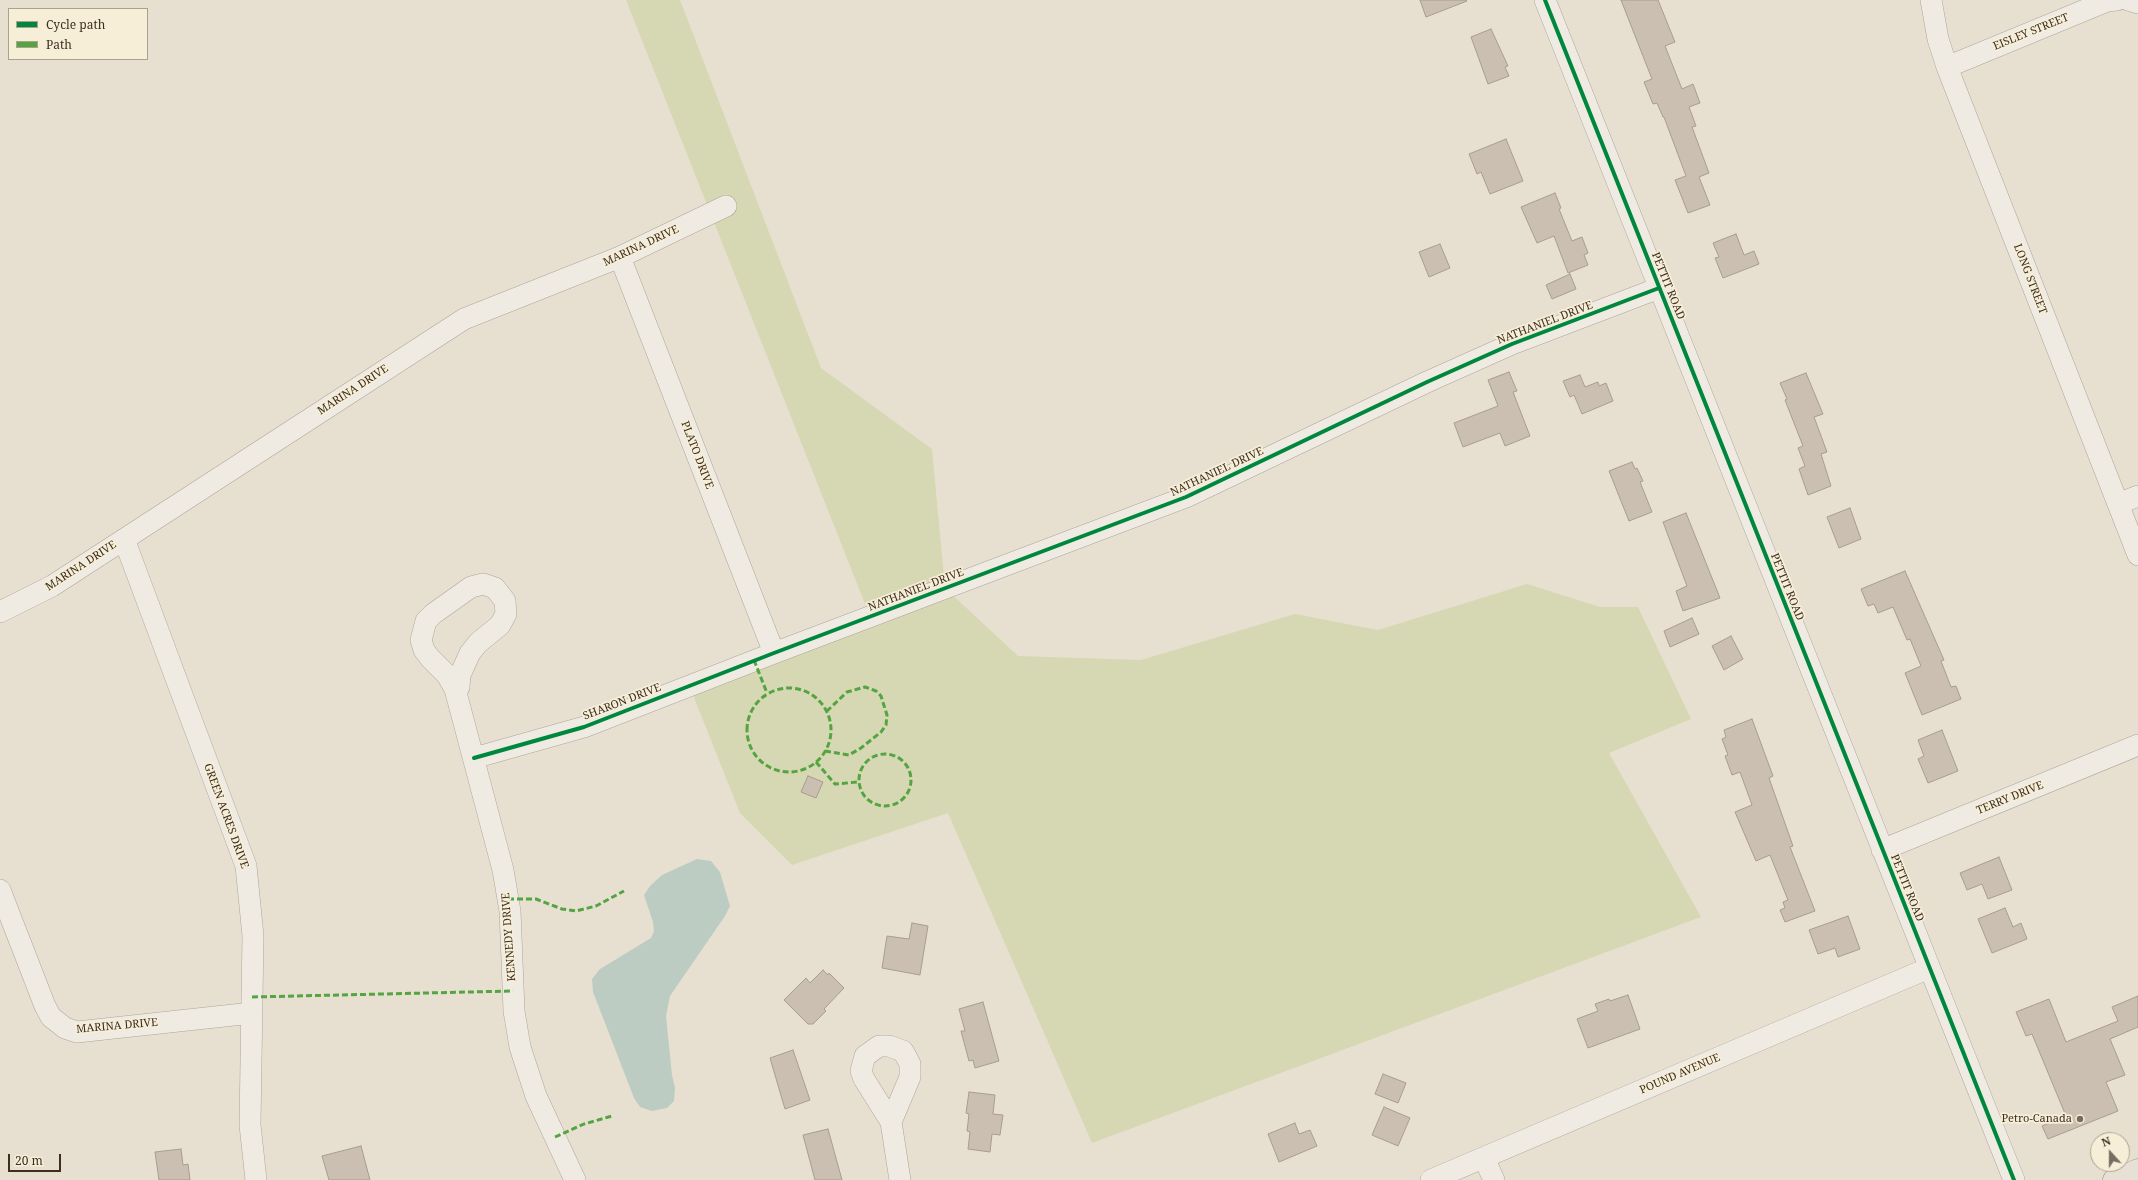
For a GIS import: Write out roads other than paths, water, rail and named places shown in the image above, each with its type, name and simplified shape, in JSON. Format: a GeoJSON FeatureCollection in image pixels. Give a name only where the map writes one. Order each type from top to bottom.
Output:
{"type":"FeatureCollection","features":[{"type":"Feature","properties":{"kind":"main road"},"geometry":{"type":"LineString","coordinates":[[2114,1180],[2138,1170]]}},
{"type":"Feature","properties":{"kind":"street","name":"PETTIT ROAD"},"geometry":{"type":"LineString","coordinates":[[1544,0],[2014,1180]]}},
{"type":"Feature","properties":{"kind":"street","name":"LONG STREET"},"geometry":{"type":"LineString","coordinates":[[1931,0],[1938,39],[1947,67],[2138,555]]}},
{"type":"Feature","properties":{"kind":"street","name":"EISLEY STREET"},"geometry":{"type":"LineString","coordinates":[[1947,67],[2107,1],[2116,0]]}},
{"type":"Feature","properties":{"kind":"street"},"geometry":{"type":"LineString","coordinates":[[2128,0],[2138,3]]}},
{"type":"Feature","properties":{"kind":"street","name":"MARINA DRIVE"},"geometry":{"type":"LineString","coordinates":[[0,612],[52,586],[464,319],[620,257],[726,206]]}},
{"type":"Feature","properties":{"kind":"street","name":"PLATO DRIVE"},"geometry":{"type":"LineString","coordinates":[[620,257],[774,652]]}},
{"type":"Feature","properties":{"kind":"street","name":"NATHANIEL DRIVE"},"geometry":{"type":"LineString","coordinates":[[774,652],[1186,497],[1427,382],[1512,344],[1659,288]]}},
{"type":"Feature","properties":{"kind":"street"},"geometry":{"type":"LineString","coordinates":[[2118,504],[2138,496]]}},
{"type":"Feature","properties":{"kind":"street","name":"GREEN ACRES DRIVE"},"geometry":{"type":"LineString","coordinates":[[124,539],[246,866],[253,936],[250,1125],[256,1180]]}},
{"type":"Feature","properties":{"kind":"street","name":"KENNEDY DRIVE"},"geometry":{"type":"LineString","coordinates":[[455,689],[459,687],[460,675],[470,653],[478,643],[500,625],[506,614],[505,601],[501,594],[495,588],[483,584],[471,587],[433,614],[426,621],[422,630],[421,640],[424,650],[447,675],[455,689],[503,870],[510,911],[514,1011],[520,1046],[536,1096],[575,1180]]}},
{"type":"Feature","properties":{"kind":"street","name":"SHARON DRIVE"},"geometry":{"type":"LineString","coordinates":[[474,758],[584,727],[774,652]]}},
{"type":"Feature","properties":{"kind":"street","name":"TERRY DRIVE"},"geometry":{"type":"LineString","coordinates":[[1882,850],[2138,745]]}},
{"type":"Feature","properties":{"kind":"street","name":"MARINA DRIVE"},"geometry":{"type":"LineString","coordinates":[[0,890],[45,1006],[51,1017],[65,1028],[76,1032],[252,1013]]}},
{"type":"Feature","properties":{"kind":"street","name":"POUND AVENUE"},"geometry":{"type":"LineString","coordinates":[[1431,1180],[1929,968]]}},
{"type":"Feature","properties":{"kind":"street"},"geometry":{"type":"LineString","coordinates":[[891,1122],[900,1180]]}},
{"type":"Feature","properties":{"kind":"street"},"geometry":{"type":"LineString","coordinates":[[1484,1158],[1494,1180]]}},
{"type":"Feature","properties":{"kind":"place","name":"Petro-Canada"},"geometry":{"type":"Point","coordinates":[2080,1119]}}]}
